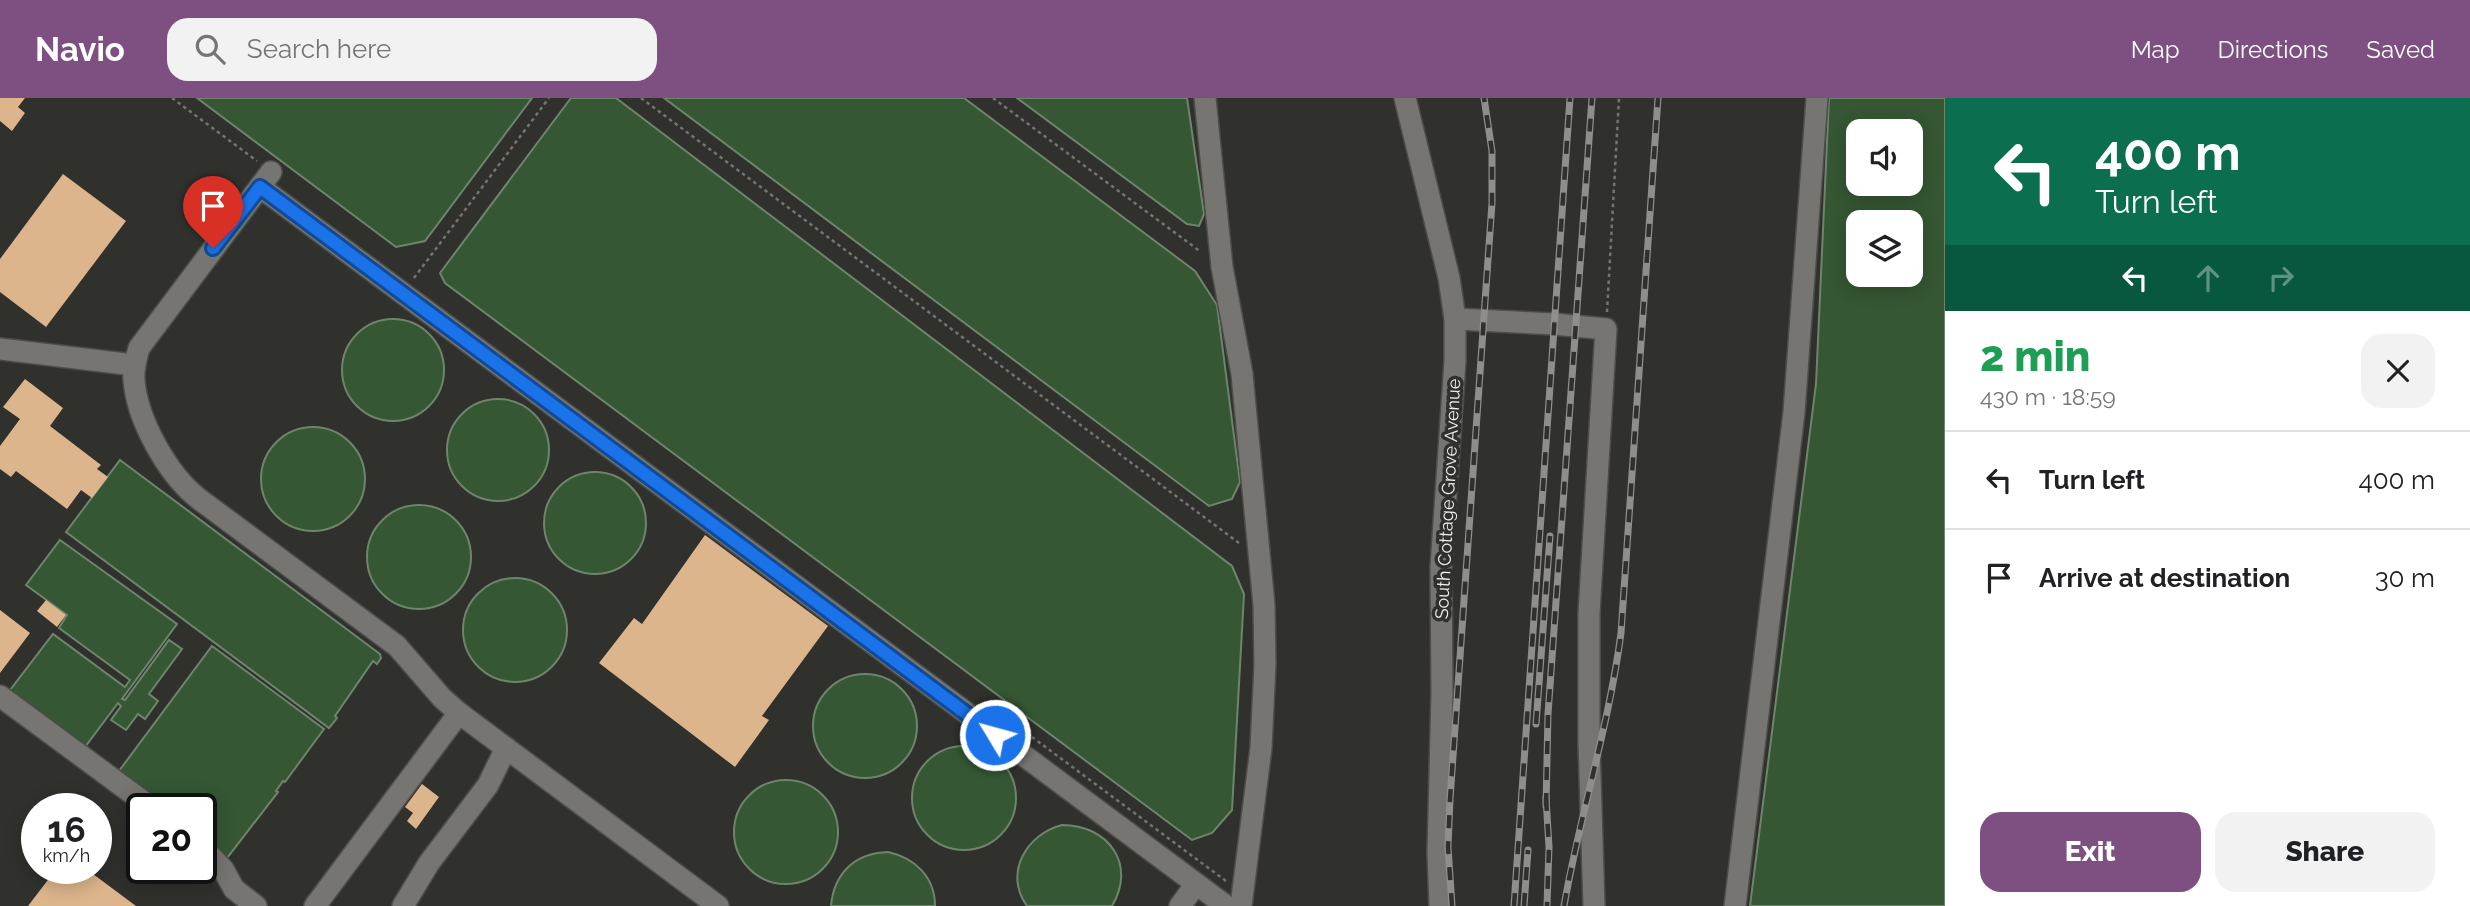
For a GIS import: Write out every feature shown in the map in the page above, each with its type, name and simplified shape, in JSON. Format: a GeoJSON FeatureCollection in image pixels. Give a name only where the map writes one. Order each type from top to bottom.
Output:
{"type":"FeatureCollection","features":[{"type":"Feature","properties":{"kind":"street"},"geometry":{"type":"LineString","coordinates":[[1205,98],[1222,267],[1242,374],[1259,557],[1265,664],[1261,748],[1241,906]]}},
{"type":"Feature","properties":{"kind":"street","name":"South Cottage Grove Avenue"},"geometry":{"type":"LineString","coordinates":[[1405,98],[1449,278],[1455,319],[1455,361],[1441,567],[1442,693],[1438,853],[1440,906]]}},
{"type":"Feature","properties":{"kind":"street"},"geometry":{"type":"LineString","coordinates":[[1735,906],[1794,412],[1817,98]]}},
{"type":"Feature","properties":{"kind":"street"},"geometry":{"type":"LineString","coordinates":[[718,906],[459,713],[442,698],[397,646],[176,479],[159,450],[137,399],[134,365],[139,348],[265,179],[1226,906]]}},
{"type":"Feature","properties":{"kind":"street"},"geometry":{"type":"LineString","coordinates":[[1455,319],[1606,329],[1589,613],[1589,743],[1594,906]]}},
{"type":"Feature","properties":{"kind":"street"},"geometry":{"type":"LineString","coordinates":[[0,349],[134,365]]}},
{"type":"Feature","properties":{"kind":"street"},"geometry":{"type":"LineString","coordinates":[[0,696],[132,793]]}},
{"type":"Feature","properties":{"kind":"street"},"geometry":{"type":"LineString","coordinates":[[315,906],[459,713]]}},
{"type":"Feature","properties":{"kind":"street"},"geometry":{"type":"LineString","coordinates":[[403,906],[429,863],[488,785],[506,748]]}},
{"type":"Feature","properties":{"kind":"street"},"geometry":{"type":"LineString","coordinates":[[217,863],[234,889],[256,906]]}},
{"type":"Feature","properties":{"kind":"street"},"geometry":{"type":"LineString","coordinates":[[1180,906],[1196,884]]}},
{"type":"Feature","properties":{"kind":"path"},"geometry":{"type":"LineString","coordinates":[[414,278],[549,98]]}},
{"type":"Feature","properties":{"kind":"path"},"geometry":{"type":"LineString","coordinates":[[640,98],[1259,557]]}},
{"type":"Feature","properties":{"kind":"path"},"geometry":{"type":"LineString","coordinates":[[993,98],[1222,267]]}},
{"type":"Feature","properties":{"kind":"path"},"geometry":{"type":"LineString","coordinates":[[1606,329],[1619,98]]}},
{"type":"Feature","properties":{"kind":"shaded area"},"geometry":{"type":"Polygon","coordinates":[[[197,98],[532,98],[425,241],[396,247],[197,98]]]}},
{"type":"Feature","properties":{"kind":"shaded area"},"geometry":{"type":"Polygon","coordinates":[[[571,98],[616,98],[1232,566],[1244,594],[1232,810],[1212,833],[1192,840],[445,283],[440,273],[571,98]]]}},
{"type":"Feature","properties":{"kind":"shaded area"},"geometry":{"type":"Polygon","coordinates":[[[664,98],[964,98],[1195,271],[1217,305],[1240,482],[1232,499],[1209,506],[664,98]]]}},
{"type":"Feature","properties":{"kind":"shaded area"},"geometry":{"type":"Polygon","coordinates":[[[1017,98],[1187,98],[1204,214],[1199,226],[1187,224],[1017,98]]]}},
{"type":"Feature","properties":{"kind":"shaded area"},"geometry":{"type":"Polygon","coordinates":[[[1829,98],[1945,98],[1945,906],[1750,906],[1816,384],[1829,98]]]}},
{"type":"Feature","properties":{"kind":"shaded area"},"geometry":{"type":"Polygon","coordinates":[[[393,319],[413,322],[436,341],[441,350],[444,370],[441,390],[422,413],[413,418],[393,421],[373,418],[350,399],[345,390],[342,370],[345,350],[364,327],[373,322],[393,319]]]}},
{"type":"Feature","properties":{"kind":"shaded area"},"geometry":{"type":"Polygon","coordinates":[[[498,399],[518,402],[541,421],[546,430],[549,450],[546,470],[527,493],[518,498],[498,501],[478,498],[455,479],[450,470],[447,450],[450,430],[469,407],[478,402],[498,399]]]}},
{"type":"Feature","properties":{"kind":"shaded area"},"geometry":{"type":"Polygon","coordinates":[[[313,427],[333,431],[350,442],[361,459],[365,479],[361,499],[350,516],[333,527],[313,531],[293,527],[276,516],[265,499],[261,479],[265,459],[276,442],[293,431],[313,427]]]}},
{"type":"Feature","properties":{"kind":"shaded area"},"geometry":{"type":"Polygon","coordinates":[[[120,460],[380,654],[381,658],[377,664],[373,661],[329,728],[66,532],[120,460]]]}},
{"type":"Feature","properties":{"kind":"shaded area"},"geometry":{"type":"Polygon","coordinates":[[[595,472],[624,480],[638,494],[646,523],[638,552],[624,566],[595,574],[566,566],[552,552],[544,523],[552,494],[566,480],[595,472]]]}},
{"type":"Feature","properties":{"kind":"shaded area"},"geometry":{"type":"Polygon","coordinates":[[[419,505],[439,509],[462,528],[467,537],[471,557],[467,577],[448,600],[439,605],[419,609],[399,605],[376,586],[371,577],[367,557],[371,537],[390,514],[399,509],[419,505]]]}},
{"type":"Feature","properties":{"kind":"shaded area"},"geometry":{"type":"Polygon","coordinates":[[[60,540],[177,624],[122,699],[125,700],[169,640],[182,649],[149,694],[158,701],[145,719],[138,714],[126,730],[111,720],[121,706],[118,703],[82,751],[7,694],[53,634],[125,687],[130,680],[59,628],[67,615],[26,585],[60,540]]]}},
{"type":"Feature","properties":{"kind":"shaded area"},"geometry":{"type":"Polygon","coordinates":[[[515,578],[535,582],[558,601],[563,610],[567,630],[563,650],[544,673],[535,678],[515,682],[495,678],[472,659],[467,650],[463,630],[467,610],[486,587],[495,582],[515,578]]]}},
{"type":"Feature","properties":{"kind":"shaded area"},"geometry":{"type":"Polygon","coordinates":[[[212,646],[324,729],[227,858],[217,851],[217,793],[141,793],[116,775],[212,646]]]}},
{"type":"Feature","properties":{"kind":"shaded area"},"geometry":{"type":"Polygon","coordinates":[[[865,674],[885,678],[908,697],[913,706],[917,726],[913,746],[894,769],[885,774],[865,778],[845,774],[822,755],[817,746],[813,726],[817,706],[836,683],[845,678],[865,674]]]}},
{"type":"Feature","properties":{"kind":"shaded area"},"geometry":{"type":"Polygon","coordinates":[[[964,746],[984,750],[1007,769],[1012,778],[1016,798],[1012,818],[993,841],[984,846],[964,850],[944,846],[921,827],[916,818],[912,798],[916,778],[935,755],[944,750],[964,746]]]}},
{"type":"Feature","properties":{"kind":"shaded area"},"geometry":{"type":"Polygon","coordinates":[[[786,780],[806,784],[823,795],[834,812],[838,832],[834,852],[823,869],[806,880],[786,884],[766,880],[749,869],[738,852],[734,832],[738,812],[749,795],[766,784],[786,780]]]}},
{"type":"Feature","properties":{"kind":"shaded area"},"geometry":{"type":"Polygon","coordinates":[[[1062,825],[1093,832],[1114,850],[1121,876],[1119,890],[1112,906],[1027,906],[1017,881],[1022,856],[1038,837],[1062,825]]]}},
{"type":"Feature","properties":{"kind":"shaded area"},"geometry":{"type":"Polygon","coordinates":[[[888,852],[907,859],[922,870],[931,886],[935,906],[831,906],[837,884],[848,867],[866,856],[888,852]]]}},
{"type":"Feature","properties":{"kind":"building"},"geometry":{"type":"Polygon","coordinates":[[[0,98],[25,98],[18,107],[25,113],[12,131],[0,121],[0,98]]]}},
{"type":"Feature","properties":{"kind":"building"},"geometry":{"type":"Polygon","coordinates":[[[63,174],[126,221],[46,327],[0,292],[0,259],[63,174]]]}},
{"type":"Feature","properties":{"kind":"building"},"geometry":{"type":"Polygon","coordinates":[[[25,379],[63,408],[50,426],[101,465],[97,469],[108,477],[92,498],[81,490],[67,509],[16,471],[11,477],[0,469],[0,446],[20,419],[3,407],[25,379]]]}},
{"type":"Feature","properties":{"kind":"building"},"geometry":{"type":"Polygon","coordinates":[[[705,535],[828,626],[762,716],[769,720],[735,767],[599,663],[634,618],[642,624],[705,535]]]}},
{"type":"Feature","properties":{"kind":"building"},"geometry":{"type":"Polygon","coordinates":[[[46,600],[66,615],[57,627],[37,611],[46,600]]]}},
{"type":"Feature","properties":{"kind":"building"},"geometry":{"type":"Polygon","coordinates":[[[0,610],[30,633],[0,673],[0,610]]]}},
{"type":"Feature","properties":{"kind":"building"},"geometry":{"type":"Polygon","coordinates":[[[422,784],[439,797],[416,829],[407,821],[413,813],[405,807],[422,784]]]}},
{"type":"Feature","properties":{"kind":"building"},"geometry":{"type":"Polygon","coordinates":[[[45,884],[106,884],[136,906],[28,906],[45,884]]]}},
{"type":"Feature","properties":{"kind":"railway"},"geometry":{"type":"LineString","coordinates":[[1452,906],[1448,847],[1450,799],[1492,203],[1492,151],[1484,98]]}},
{"type":"Feature","properties":{"kind":"railway"},"geometry":{"type":"LineString","coordinates":[[1514,906],[1570,98]]}},
{"type":"Feature","properties":{"kind":"railway"},"geometry":{"type":"LineString","coordinates":[[1546,806],[1548,714],[1592,98]]}},
{"type":"Feature","properties":{"kind":"railway"},"geometry":{"type":"LineString","coordinates":[[1564,906],[1609,702],[1621,633],[1658,98]]}},
{"type":"Feature","properties":{"kind":"railway"},"geometry":{"type":"LineString","coordinates":[[1536,724],[1550,536]]}},
{"type":"Feature","properties":{"kind":"railway"},"geometry":{"type":"LineString","coordinates":[[1546,798],[1549,847],[1547,906]]}},
{"type":"Feature","properties":{"kind":"railway"},"geometry":{"type":"LineString","coordinates":[[1524,906],[1528,850]]}},
{"type":"Feature","properties":{"kind":"route"},"geometry":{"type":"LineString","coordinates":[[213,248],[260,187],[995,735]]}}]}
